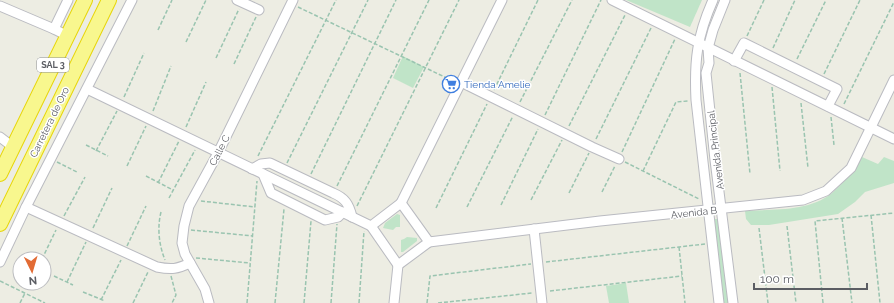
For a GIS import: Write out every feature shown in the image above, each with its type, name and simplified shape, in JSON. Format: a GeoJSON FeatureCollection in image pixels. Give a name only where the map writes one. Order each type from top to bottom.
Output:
{"type":"FeatureCollection","features":[{"type":"Feature","properties":{"kind":"highway","name":"SAL 3"},"geometry":{"type":"LineString","coordinates":[[1,172],[86,0]]}},
{"type":"Feature","properties":{"kind":"highway","name":"Carretera de Oro"},"geometry":{"type":"LineString","coordinates":[[0,224],[109,0]]}},
{"type":"Feature","properties":{"kind":"highway"},"geometry":{"type":"LineString","coordinates":[[39,93],[45,103],[52,104],[59,102]]}},
{"type":"Feature","properties":{"kind":"highway"},"geometry":{"type":"LineString","coordinates":[[21,130],[33,126],[37,128],[41,140]]}},
{"type":"Feature","properties":{"kind":"street"},"geometry":{"type":"LineString","coordinates":[[54,29],[68,0]]}},
{"type":"Feature","properties":{"kind":"street"},"geometry":{"type":"LineString","coordinates":[[0,262],[26,207],[132,0]]}},
{"type":"Feature","properties":{"kind":"street"},"geometry":{"type":"LineString","coordinates":[[368,224],[402,203],[502,0]]}},
{"type":"Feature","properties":{"kind":"street"},"geometry":{"type":"LineString","coordinates":[[612,0],[894,139]]}},
{"type":"Feature","properties":{"kind":"street","name":"Avenida Principal"},"geometry":{"type":"LineString","coordinates":[[713,0],[706,15],[698,42],[696,64],[696,100],[720,303]]}},
{"type":"Feature","properties":{"kind":"street","name":"Avenida Principal"},"geometry":{"type":"LineString","coordinates":[[725,0],[713,30],[708,48],[709,62],[706,73],[733,303]]}},
{"type":"Feature","properties":{"kind":"street"},"geometry":{"type":"LineString","coordinates":[[240,1],[259,10]]}},
{"type":"Feature","properties":{"kind":"street","name":"Calle C"},"geometry":{"type":"LineString","coordinates":[[209,303],[205,289],[188,260],[182,243],[183,229],[189,206],[218,153],[292,2]]}},
{"type":"Feature","properties":{"kind":"street"},"geometry":{"type":"LineString","coordinates":[[0,6],[68,36]]}},
{"type":"Feature","properties":{"kind":"street"},"geometry":{"type":"LineString","coordinates":[[737,62],[744,43],[769,55],[836,89],[829,107]]}},
{"type":"Feature","properties":{"kind":"street","name":"Avenida B"},"geometry":{"type":"LineString","coordinates":[[429,242],[708,206],[722,209],[803,200],[826,190],[851,168],[894,80]]}},
{"type":"Feature","properties":{"kind":"street"},"geometry":{"type":"LineString","coordinates":[[461,83],[618,159]]}},
{"type":"Feature","properties":{"kind":"street"},"geometry":{"type":"LineString","coordinates":[[87,89],[258,172],[340,214],[352,217],[368,224],[398,265],[394,303]]}},
{"type":"Feature","properties":{"kind":"street"},"geometry":{"type":"LineString","coordinates":[[0,137],[13,147]]}},
{"type":"Feature","properties":{"kind":"street"},"geometry":{"type":"LineString","coordinates":[[258,172],[261,164],[270,163],[284,169],[340,196],[350,207],[352,217]]}},
{"type":"Feature","properties":{"kind":"street"},"geometry":{"type":"LineString","coordinates":[[258,172],[271,193],[325,220],[340,214]]}},
{"type":"Feature","properties":{"kind":"street"},"geometry":{"type":"LineString","coordinates":[[398,265],[429,242],[402,203]]}},
{"type":"Feature","properties":{"kind":"street"},"geometry":{"type":"LineString","coordinates":[[26,207],[152,264],[169,269],[176,269],[188,260]]}},
{"type":"Feature","properties":{"kind":"street"},"geometry":{"type":"LineString","coordinates":[[534,229],[542,303]]}},
{"type":"Feature","properties":{"kind":"path"},"geometry":{"type":"LineString","coordinates":[[158,30],[172,0]]}},
{"type":"Feature","properties":{"kind":"path"},"geometry":{"type":"LineString","coordinates":[[186,42],[206,0]]}},
{"type":"Feature","properties":{"kind":"path"},"geometry":{"type":"LineString","coordinates":[[246,303],[258,172],[336,0]]}},
{"type":"Feature","properties":{"kind":"path"},"geometry":{"type":"LineString","coordinates":[[284,169],[368,0]]}},
{"type":"Feature","properties":{"kind":"path"},"geometry":{"type":"LineString","coordinates":[[308,181],[396,0]]}},
{"type":"Feature","properties":{"kind":"path"},"geometry":{"type":"LineString","coordinates":[[333,193],[429,0]]}},
{"type":"Feature","properties":{"kind":"path"},"geometry":{"type":"LineString","coordinates":[[352,217],[459,0]]}},
{"type":"Feature","properties":{"kind":"path"},"geometry":{"type":"LineString","coordinates":[[501,205],[601,0]]}},
{"type":"Feature","properties":{"kind":"path"},"geometry":{"type":"LineString","coordinates":[[744,43],[764,0]]}},
{"type":"Feature","properties":{"kind":"path"},"geometry":{"type":"LineString","coordinates":[[769,55],[795,0]]}},
{"type":"Feature","properties":{"kind":"path"},"geometry":{"type":"LineString","coordinates":[[793,67],[826,0]]}},
{"type":"Feature","properties":{"kind":"path"},"geometry":{"type":"LineString","coordinates":[[821,81],[860,0]]}},
{"type":"Feature","properties":{"kind":"path"},"geometry":{"type":"LineString","coordinates":[[216,58],[240,1]]}},
{"type":"Feature","properties":{"kind":"path"},"geometry":{"type":"LineString","coordinates":[[292,2],[375,44],[461,83]]}},
{"type":"Feature","properties":{"kind":"path"},"geometry":{"type":"LineString","coordinates":[[840,112],[894,2]]}},
{"type":"Feature","properties":{"kind":"path"},"geometry":{"type":"LineString","coordinates":[[531,200],[629,8]]}},
{"type":"Feature","properties":{"kind":"path"},"geometry":{"type":"LineString","coordinates":[[234,64],[259,10]]}},
{"type":"Feature","properties":{"kind":"path"},"geometry":{"type":"LineString","coordinates":[[569,193],[655,21]]}},
{"type":"Feature","properties":{"kind":"path"},"geometry":{"type":"LineString","coordinates":[[602,192],[679,32]]}},
{"type":"Feature","properties":{"kind":"path"},"geometry":{"type":"LineString","coordinates":[[96,151],[120,105],[144,53]]}},
{"type":"Feature","properties":{"kind":"path"},"geometry":{"type":"LineString","coordinates":[[737,62],[750,174]]}},
{"type":"Feature","properties":{"kind":"path"},"geometry":{"type":"LineString","coordinates":[[127,166],[149,120],[171,66]]}},
{"type":"Feature","properties":{"kind":"path"},"geometry":{"type":"LineString","coordinates":[[771,78],[780,171]]}},
{"type":"Feature","properties":{"kind":"path"},"geometry":{"type":"LineString","coordinates":[[158,183],[206,82]]}},
{"type":"Feature","properties":{"kind":"path"},"geometry":{"type":"LineString","coordinates":[[800,93],[808,168]]}},
{"type":"Feature","properties":{"kind":"path"},"geometry":{"type":"LineString","coordinates":[[643,171],[676,102],[696,100]]}},
{"type":"Feature","properties":{"kind":"path"},"geometry":{"type":"LineString","coordinates":[[829,107],[834,145]]}},
{"type":"Feature","properties":{"kind":"path"},"geometry":{"type":"LineString","coordinates":[[169,198],[199,143]]}},
{"type":"Feature","properties":{"kind":"path"},"geometry":{"type":"LineString","coordinates":[[86,146],[108,156]]}},
{"type":"Feature","properties":{"kind":"path"},"geometry":{"type":"LineString","coordinates":[[618,159],[708,206]]}},
{"type":"Feature","properties":{"kind":"path"},"geometry":{"type":"LineString","coordinates":[[51,160],[77,172]]}},
{"type":"Feature","properties":{"kind":"path"},"geometry":{"type":"LineString","coordinates":[[146,176],[173,190]]}},
{"type":"Feature","properties":{"kind":"path"},"geometry":{"type":"LineString","coordinates":[[46,251],[85,177]]}},
{"type":"Feature","properties":{"kind":"path"},"geometry":{"type":"LineString","coordinates":[[67,282],[112,188]]}},
{"type":"Feature","properties":{"kind":"path"},"geometry":{"type":"LineString","coordinates":[[276,303],[285,199]]}},
{"type":"Feature","properties":{"kind":"path"},"geometry":{"type":"LineString","coordinates":[[192,200],[255,207]]}},
{"type":"Feature","properties":{"kind":"path"},"geometry":{"type":"LineString","coordinates":[[101,300],[146,206]]}},
{"type":"Feature","properties":{"kind":"path"},"geometry":{"type":"LineString","coordinates":[[161,212],[159,220],[160,244],[176,295],[172,303]]}},
{"type":"Feature","properties":{"kind":"path"},"geometry":{"type":"LineString","coordinates":[[304,303],[312,213]]}},
{"type":"Feature","properties":{"kind":"path"},"geometry":{"type":"LineString","coordinates":[[823,303],[815,221],[894,213]]}},
{"type":"Feature","properties":{"kind":"path"},"geometry":{"type":"LineString","coordinates":[[331,303],[340,214]]}},
{"type":"Feature","properties":{"kind":"path"},"geometry":{"type":"LineString","coordinates":[[870,215],[880,303]]}},
{"type":"Feature","properties":{"kind":"path"},"geometry":{"type":"LineString","coordinates":[[842,218],[852,303]]}},
{"type":"Feature","properties":{"kind":"path"},"geometry":{"type":"LineString","coordinates":[[359,303],[368,224]]}},
{"type":"Feature","properties":{"kind":"path"},"geometry":{"type":"LineString","coordinates":[[787,226],[796,303]]}},
{"type":"Feature","properties":{"kind":"path"},"geometry":{"type":"LineString","coordinates":[[759,228],[768,303]]}},
{"type":"Feature","properties":{"kind":"path"},"geometry":{"type":"LineString","coordinates":[[183,229],[252,236]]}},
{"type":"Feature","properties":{"kind":"path"},"geometry":{"type":"LineString","coordinates":[[427,303],[430,276],[712,243]]}},
{"type":"Feature","properties":{"kind":"path"},"geometry":{"type":"LineString","coordinates":[[679,247],[685,303]]}},
{"type":"Feature","properties":{"kind":"path"},"geometry":{"type":"LineString","coordinates":[[188,260],[250,264]]}},
{"type":"Feature","properties":{"kind":"path"},"geometry":{"type":"LineString","coordinates":[[133,303],[152,264]]}},
{"type":"Feature","properties":{"kind":"path"},"geometry":{"type":"LineString","coordinates":[[54,276],[73,285]]}},
{"type":"Feature","properties":{"kind":"path"},"geometry":{"type":"LineString","coordinates":[[438,303],[682,276]]}},
{"type":"Feature","properties":{"kind":"path"},"geometry":{"type":"LineString","coordinates":[[0,282],[45,303]]}},
{"type":"Feature","properties":{"kind":"path"},"geometry":{"type":"LineString","coordinates":[[83,292],[105,301]]}},
{"type":"Feature","properties":{"kind":"path"},"geometry":{"type":"LineString","coordinates":[[20,303],[24,293]]}},
{"type":"Feature","properties":{"kind":"path"},"geometry":{"type":"LineString","coordinates":[[472,299],[473,303]]}},
{"type":"Feature","properties":{"kind":"green space"},"geometry":{"type":"Polygon","coordinates":[[[626,0],[702,0],[690,27],[626,0]]]}},
{"type":"Feature","properties":{"kind":"green space"},"geometry":{"type":"Polygon","coordinates":[[[403,56],[424,67],[413,88],[393,78],[403,56]]]}},
{"type":"Feature","properties":{"kind":"green space"},"geometry":{"type":"Polygon","coordinates":[[[862,157],[878,164],[884,157],[894,161],[894,183],[865,192],[855,202],[838,214],[769,225],[751,225],[746,219],[745,211],[802,207],[823,199],[840,185],[862,157]]]}},
{"type":"Feature","properties":{"kind":"green space"},"geometry":{"type":"Polygon","coordinates":[[[397,214],[400,215],[400,227],[396,227],[393,230],[383,228],[385,223],[397,214]]]}},
{"type":"Feature","properties":{"kind":"green space"},"geometry":{"type":"Polygon","coordinates":[[[714,219],[718,219],[730,303],[722,303],[714,219]]]}},
{"type":"Feature","properties":{"kind":"green space"},"geometry":{"type":"Polygon","coordinates":[[[407,237],[417,238],[417,241],[401,252],[401,240],[407,237]]]}},
{"type":"Feature","properties":{"kind":"green space"},"geometry":{"type":"Polygon","coordinates":[[[626,283],[629,303],[609,303],[606,286],[626,283]]]}},
{"type":"Feature","properties":{"kind":"place","name":"Tienda Amelie"},"geometry":{"type":"Point","coordinates":[451,84]}}]}
